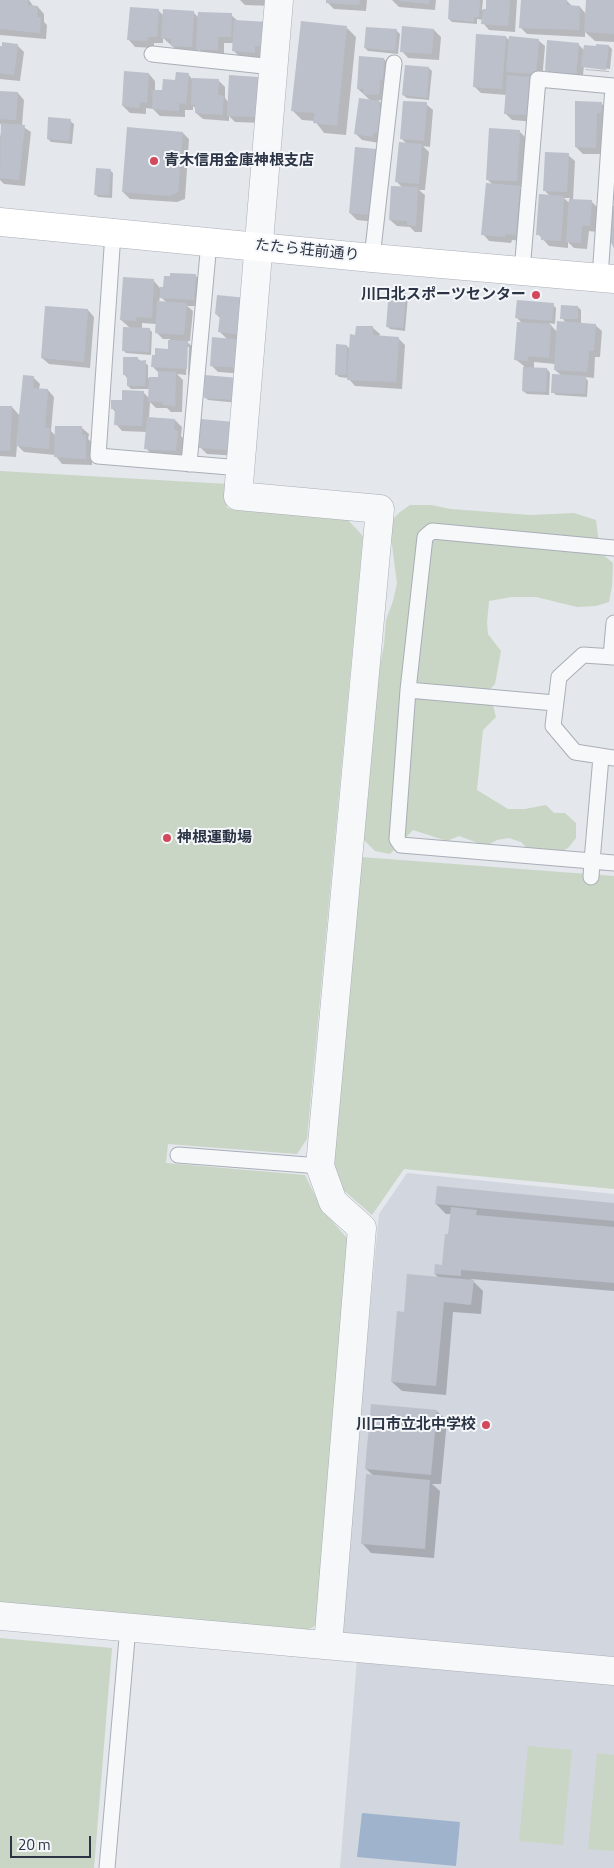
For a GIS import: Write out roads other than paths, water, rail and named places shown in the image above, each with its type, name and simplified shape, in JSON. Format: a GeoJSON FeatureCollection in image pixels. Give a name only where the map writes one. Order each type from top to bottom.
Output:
{"type":"FeatureCollection","features":[{"type":"Feature","properties":{"kind":"street"},"geometry":{"type":"LineString","coordinates":[[279,0],[238,496],[380,509],[320,1166],[333,1202],[362,1228],[328,1645]]}},
{"type":"Feature","properties":{"kind":"street","name":"たたら荘前通り"},"geometry":{"type":"LineString","coordinates":[[0,222],[607,279]]}},
{"type":"Feature","properties":{"kind":"street"},"geometry":{"type":"LineString","coordinates":[[0,1616],[614,1671]]}},
{"type":"Feature","properties":{"kind":"lane"},"geometry":{"type":"LineString","coordinates":[[152,54],[273,67]]}},
{"type":"Feature","properties":{"kind":"lane"},"geometry":{"type":"LineString","coordinates":[[372,258],[394,63]]}},
{"type":"Feature","properties":{"kind":"lane"},"geometry":{"type":"LineString","coordinates":[[522,272],[538,79],[613,86],[607,279]]}},
{"type":"Feature","properties":{"kind":"lane"},"geometry":{"type":"LineString","coordinates":[[113,233],[98,456],[241,468]]}},
{"type":"Feature","properties":{"kind":"lane"},"geometry":{"type":"LineString","coordinates":[[189,464],[209,242]]}},
{"type":"Feature","properties":{"kind":"lane"},"geometry":{"type":"LineString","coordinates":[[614,548],[432,531],[425,537],[408,690],[397,840],[401,845],[614,863]]}},
{"type":"Feature","properties":{"kind":"lane"},"geometry":{"type":"LineString","coordinates":[[591,877],[607,757],[574,752],[553,726],[555,703],[559,677],[583,655],[612,657],[614,623]]}},
{"type":"Feature","properties":{"kind":"lane"},"geometry":{"type":"LineString","coordinates":[[408,690],[555,703]]}},
{"type":"Feature","properties":{"kind":"lane"},"geometry":{"type":"LineString","coordinates":[[178,1155],[320,1166]]}},
{"type":"Feature","properties":{"kind":"lane"},"geometry":{"type":"LineString","coordinates":[[107,1868],[128,1627]]}},
{"type":"Feature","properties":{"kind":"water"},"geometry":{"type":"Polygon","coordinates":[[[362,1813],[460,1822],[456,1866],[357,1857],[362,1813]]]}},
{"type":"Feature","properties":{"kind":"place","name":"青木信用金庫神根支店"},"geometry":{"type":"Point","coordinates":[154,161]}},
{"type":"Feature","properties":{"kind":"place","name":"川口北スポーツセンター"},"geometry":{"type":"Point","coordinates":[536,295]}},
{"type":"Feature","properties":{"kind":"place","name":"神根運動場"},"geometry":{"type":"Point","coordinates":[167,838]}},
{"type":"Feature","properties":{"kind":"place","name":"川口市立北中学校"},"geometry":{"type":"Point","coordinates":[486,1425]}}]}
